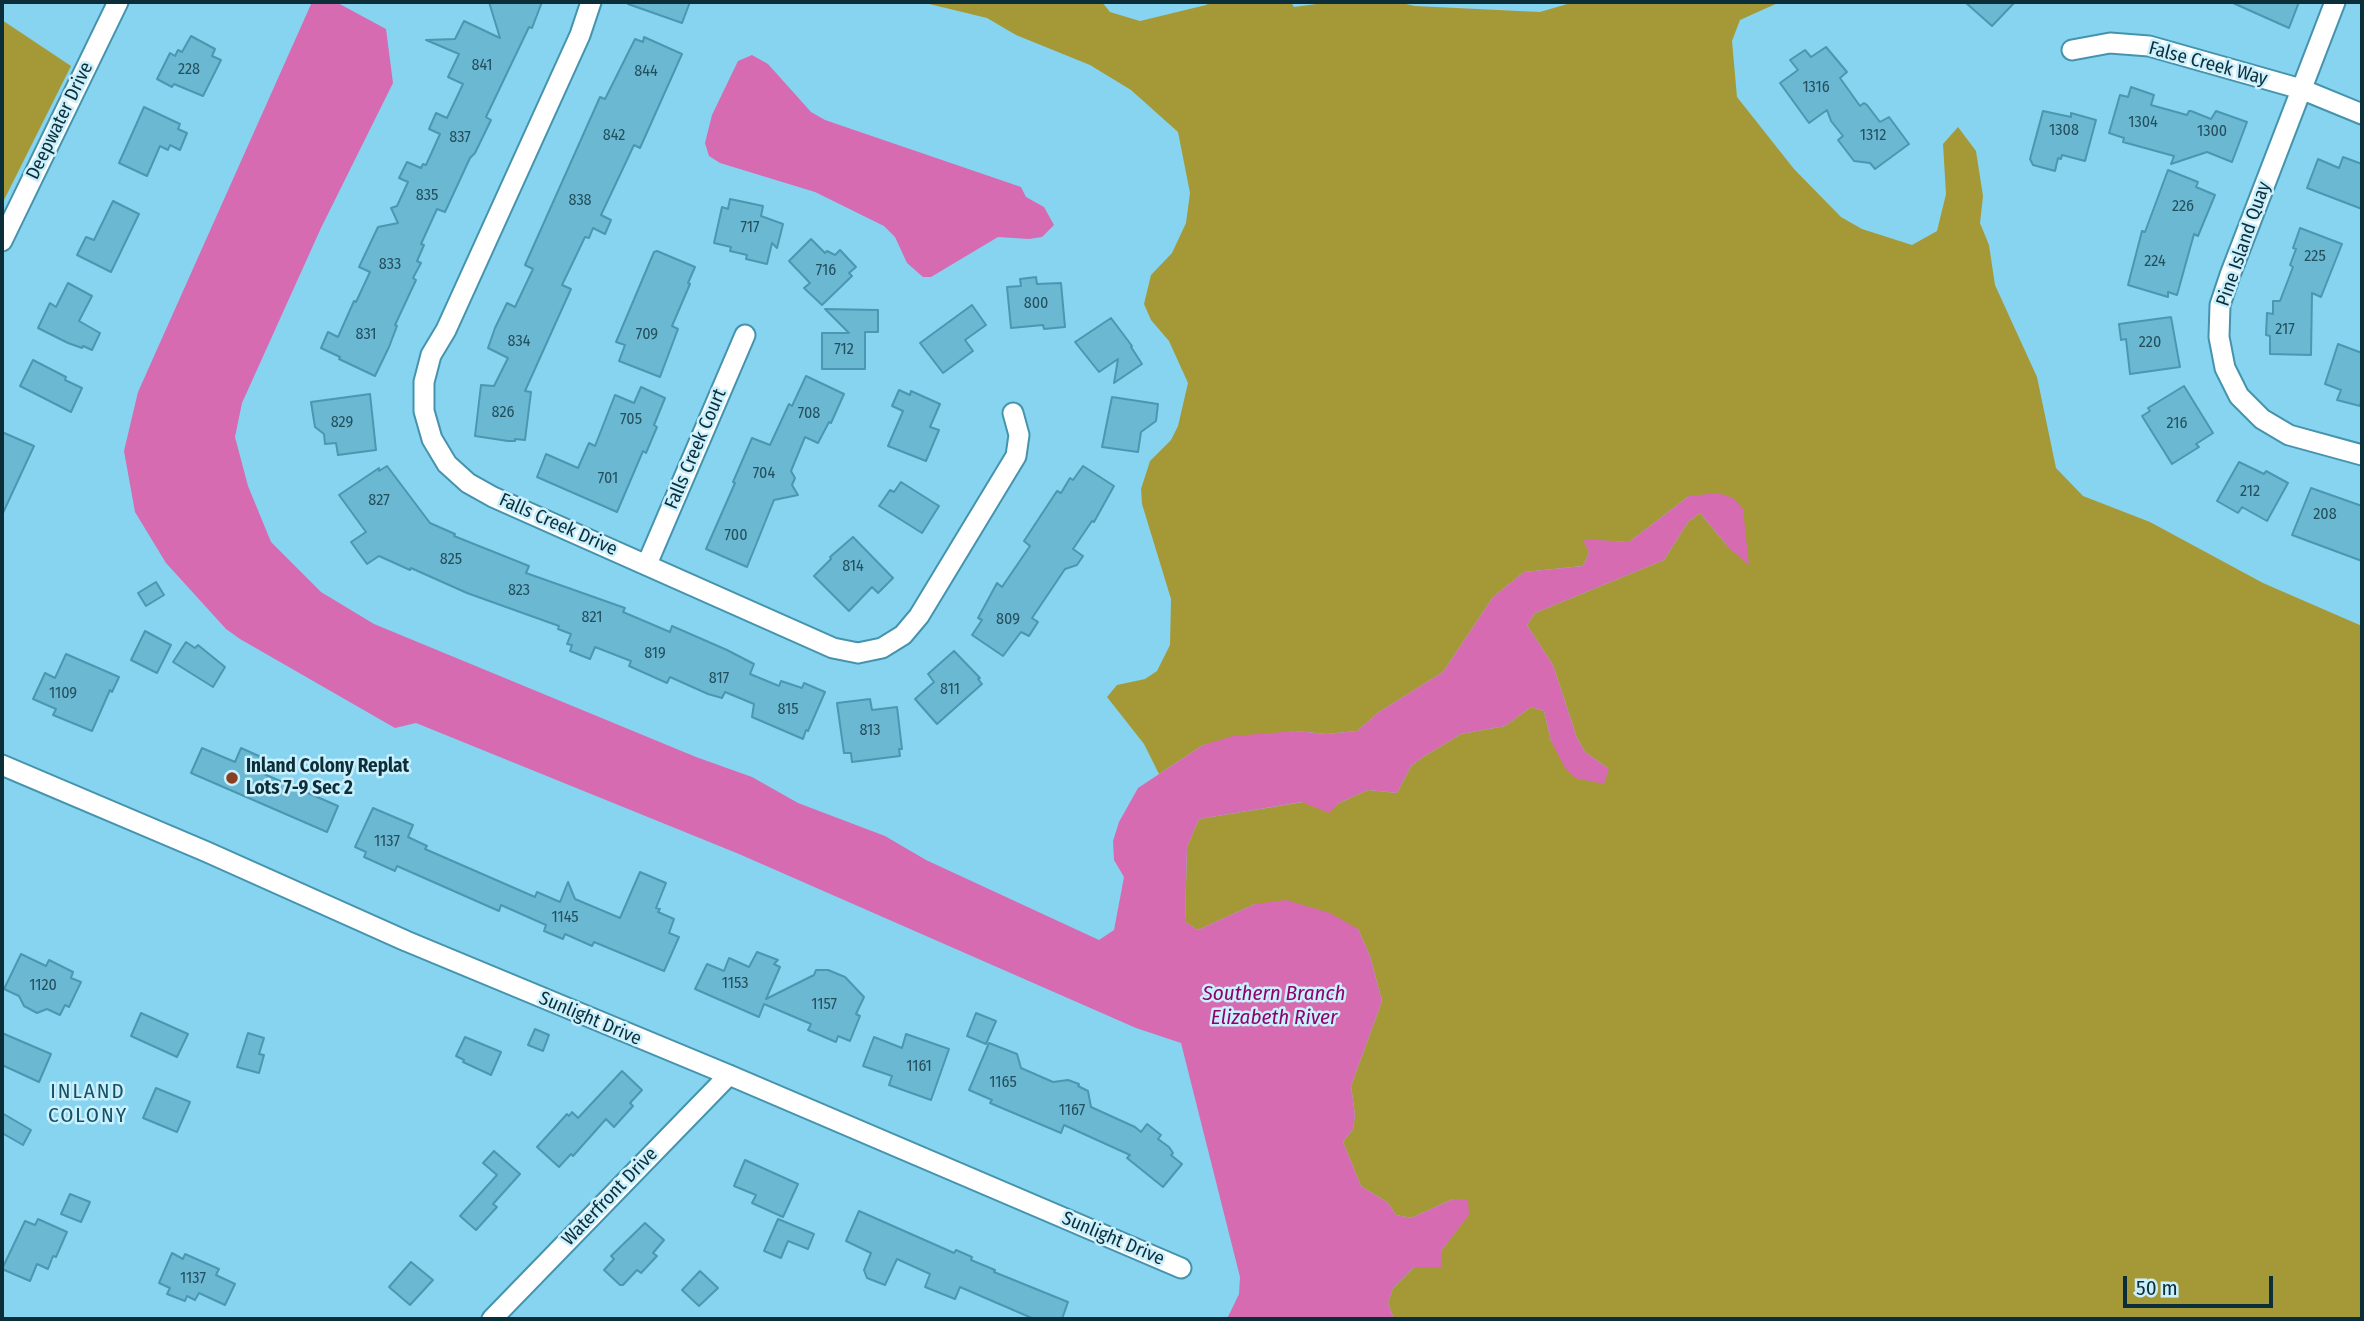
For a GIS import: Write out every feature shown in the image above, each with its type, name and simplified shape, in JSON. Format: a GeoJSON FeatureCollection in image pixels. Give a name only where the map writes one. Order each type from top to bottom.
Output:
{"type":"FeatureCollection","features":[{"type":"Feature","properties":{"kind":"street","name":"Deepwater Drive"},"geometry":{"type":"LineString","coordinates":[[2,240],[118,2]]}},
{"type":"Feature","properties":{"kind":"street","name":"Falls Creek Drive"},"geometry":{"type":"LineString","coordinates":[[591,2],[580,35],[446,330],[431,355],[424,382],[424,411],[432,439],[447,464],[468,483],[493,497],[833,648],[858,653],[882,648],[903,635],[919,616],[1016,456],[1018,435],[1013,412]]}},
{"type":"Feature","properties":{"kind":"street","name":"Pine Island Quay"},"geometry":{"type":"LineString","coordinates":[[2335,2],[2220,305],[2218,337],[2225,368],[2239,396],[2262,419],[2289,435],[2362,455]]}},
{"type":"Feature","properties":{"kind":"street","name":"False Creek Way"},"geometry":{"type":"LineString","coordinates":[[2072,50],[2110,43],[2149,46],[2301,89],[2362,114]]}},
{"type":"Feature","properties":{"kind":"street","name":"Falls Creek Court"},"geometry":{"type":"LineString","coordinates":[[648,564],[745,335]]}},
{"type":"Feature","properties":{"kind":"street","name":"Sunlight Drive"},"geometry":{"type":"LineString","coordinates":[[2,765],[207,852],[406,942],[729,1075],[1181,1268]]}},
{"type":"Feature","properties":{"kind":"street","name":"Waterfront Drive"},"geometry":{"type":"LineString","coordinates":[[492,1319],[729,1075]]}},
{"type":"Feature","properties":{"kind":"shaded area"},"geometry":{"type":"Polygon","coordinates":[[[921,2],[1102,2],[1110,12],[1140,21],[1210,2],[1291,2],[1294,7],[1331,2],[1397,2],[1415,6],[1540,12],[1574,2],[1780,2],[1740,20],[1732,41],[1737,97],[1794,169],[1841,217],[1862,229],[1912,245],[1937,231],[1946,194],[1943,144],[1958,127],[1976,151],[1983,196],[1980,223],[1989,245],[1995,285],[2037,377],[2056,468],[2083,496],[2150,522],[2263,583],[2362,626],[2362,1319],[1394,1319],[1388,1303],[1393,1288],[1414,1267],[1441,1251],[1468,1215],[1453,1199],[1411,1218],[1396,1215],[1388,1203],[1361,1186],[1343,1142],[1353,1129],[1355,1115],[1351,1086],[1382,1001],[1370,956],[1358,929],[1255,904],[1198,930],[1185,922],[1187,847],[1199,819],[1303,802],[1329,812],[1339,803],[1368,790],[1397,793],[1411,766],[1423,757],[1461,734],[1505,726],[1531,707],[1544,711],[1551,741],[1609,769],[1585,752],[1577,738],[1553,665],[1527,625],[1535,613],[1664,560],[1688,522],[1700,513],[1730,549],[1689,496],[1629,542],[1584,540],[1589,553],[1583,566],[1524,572],[1493,597],[1443,672],[1379,712],[1357,731],[1326,734],[1296,731],[1203,745],[1159,774],[1144,744],[1107,697],[1117,685],[1145,679],[1157,671],[1170,645],[1171,599],[1142,504],[1141,489],[1150,461],[1171,440],[1178,426],[1188,383],[1169,341],[1151,320],[1144,304],[1151,275],[1172,253],[1186,223],[1190,193],[1178,132],[1131,90],[1090,65],[1016,35],[987,18],[921,2]]]}},
{"type":"Feature","properties":{"kind":"shaded area"},"geometry":{"type":"Polygon","coordinates":[[[2,20],[71,66],[2,204],[2,20]]]}},
{"type":"Feature","properties":{"kind":"water","name":"Southern Branch Elizabeth River"},"geometry":{"type":"Polygon","coordinates":[[[312,2],[336,2],[386,29],[393,83],[321,228],[242,403],[235,437],[248,486],[271,542],[321,592],[374,624],[696,757],[752,777],[798,803],[885,836],[926,860],[1099,940],[1114,930],[1124,877],[1114,860],[1113,841],[1119,822],[1138,788],[1203,745],[1233,736],[1296,731],[1326,734],[1357,731],[1379,712],[1443,672],[1493,597],[1524,572],[1583,566],[1589,553],[1583,539],[1629,542],[1689,496],[1718,493],[1733,498],[1743,509],[1749,565],[1730,549],[1700,513],[1688,522],[1664,560],[1535,613],[1527,625],[1553,665],[1577,738],[1585,752],[1609,769],[1604,784],[1575,778],[1565,768],[1551,741],[1544,711],[1531,707],[1505,726],[1461,734],[1423,757],[1411,766],[1397,793],[1368,790],[1339,803],[1329,813],[1302,802],[1199,819],[1187,847],[1185,922],[1198,930],[1255,904],[1286,900],[1330,913],[1358,929],[1370,956],[1382,1001],[1351,1086],[1355,1115],[1353,1129],[1343,1142],[1361,1186],[1388,1203],[1396,1215],[1411,1218],[1453,1199],[1468,1199],[1469,1215],[1441,1251],[1442,1267],[1414,1267],[1393,1288],[1388,1303],[1394,1319],[1227,1319],[1239,1294],[1240,1277],[1181,1043],[1136,1028],[739,854],[416,723],[395,728],[226,629],[166,563],[135,512],[124,451],[138,392],[312,2]]]}},
{"type":"Feature","properties":{"kind":"water"},"geometry":{"type":"Polygon","coordinates":[[[752,55],[768,64],[811,112],[825,120],[1021,187],[1026,197],[1044,207],[1054,225],[1042,237],[998,237],[931,277],[923,277],[907,263],[895,237],[884,226],[815,192],[720,163],[709,156],[705,143],[712,115],[738,61],[752,55]]]}},
{"type":"Feature","properties":{"kind":"building"},"geometry":{"type":"Polygon","coordinates":[[[489,2],[542,2],[532,28],[529,27],[486,117],[491,120],[475,153],[470,158],[445,212],[437,209],[421,244],[424,245],[417,261],[421,263],[413,278],[416,280],[375,376],[321,348],[328,332],[338,337],[354,301],[356,302],[370,272],[359,267],[378,227],[398,223],[391,208],[397,206],[408,182],[399,178],[407,162],[421,168],[423,164],[426,165],[440,134],[429,129],[436,113],[447,118],[463,84],[448,77],[459,54],[426,40],[455,39],[464,21],[500,38],[489,2]]]}},
{"type":"Feature","properties":{"kind":"building"},"geometry":{"type":"Polygon","coordinates":[[[628,2],[690,2],[682,23],[628,2]]]}},
{"type":"Feature","properties":{"kind":"building"},"geometry":{"type":"Polygon","coordinates":[[[1965,2],[2015,2],[1992,26],[1965,2]]]}},
{"type":"Feature","properties":{"kind":"building"},"geometry":{"type":"Polygon","coordinates":[[[2233,2],[2299,2],[2289,28],[2233,3],[2233,2]]]}},
{"type":"Feature","properties":{"kind":"building"},"geometry":{"type":"Polygon","coordinates":[[[191,36],[215,49],[212,56],[221,60],[203,96],[174,84],[172,87],[157,79],[170,53],[175,56],[178,50],[182,52],[191,36]]]}},
{"type":"Feature","properties":{"kind":"building"},"geometry":{"type":"Polygon","coordinates":[[[644,37],[682,54],[640,148],[634,145],[601,215],[611,220],[605,234],[593,228],[589,238],[585,237],[562,285],[571,289],[525,391],[531,392],[525,440],[508,441],[475,436],[481,385],[494,386],[508,358],[488,348],[495,328],[507,303],[515,307],[533,269],[525,265],[600,97],[605,99],[635,39],[643,42],[644,37]]]}},
{"type":"Feature","properties":{"kind":"building"},"geometry":{"type":"Polygon","coordinates":[[[1826,47],[1847,72],[1840,78],[1860,106],[1864,103],[1867,105],[1880,122],[1889,117],[1909,144],[1875,169],[1870,163],[1854,161],[1838,140],[1843,136],[1831,121],[1827,110],[1809,123],[1780,83],[1798,70],[1790,60],[1805,50],[1811,57],[1826,47]]]}},
{"type":"Feature","properties":{"kind":"building"},"geometry":{"type":"Polygon","coordinates":[[[2131,87],[2154,95],[2151,105],[2187,115],[2191,111],[2211,119],[2216,111],[2247,122],[2232,162],[2207,152],[2171,164],[2174,156],[2123,142],[2124,138],[2109,133],[2120,95],[2128,97],[2131,87]]]}},
{"type":"Feature","properties":{"kind":"building"},"geometry":{"type":"Polygon","coordinates":[[[144,107],[180,124],[178,129],[187,133],[180,150],[170,145],[168,150],[160,146],[147,176],[119,163],[144,107]]]}},
{"type":"Feature","properties":{"kind":"building"},"geometry":{"type":"Polygon","coordinates":[[[2043,111],[2071,117],[2071,113],[2096,120],[2085,161],[2062,155],[2061,159],[2058,158],[2055,171],[2033,165],[2030,159],[2043,111]]]}},
{"type":"Feature","properties":{"kind":"building"},"geometry":{"type":"Polygon","coordinates":[[[2343,157],[2362,164],[2362,209],[2307,188],[2318,159],[2339,168],[2343,157]]]}},
{"type":"Feature","properties":{"kind":"building"},"geometry":{"type":"Polygon","coordinates":[[[2168,170],[2198,182],[2196,187],[2215,195],[2198,236],[2194,234],[2177,295],[2168,292],[2168,297],[2128,285],[2142,231],[2145,232],[2168,170]]]}},
{"type":"Feature","properties":{"kind":"building"},"geometry":{"type":"Polygon","coordinates":[[[730,199],[763,206],[761,216],[783,224],[777,248],[772,243],[767,264],[746,259],[747,255],[730,251],[731,247],[714,243],[722,207],[728,209],[730,199]]]}},
{"type":"Feature","properties":{"kind":"building"},"geometry":{"type":"Polygon","coordinates":[[[113,201],[139,214],[111,272],[77,255],[86,237],[94,240],[113,201]]]}},
{"type":"Feature","properties":{"kind":"building"},"geometry":{"type":"Polygon","coordinates":[[[2300,228],[2342,244],[2321,297],[2312,293],[2311,355],[2270,354],[2270,336],[2266,335],[2267,313],[2273,314],[2273,301],[2280,301],[2293,267],[2290,265],[2296,249],[2293,248],[2300,228]]]}},
{"type":"Feature","properties":{"kind":"building"},"geometry":{"type":"Polygon","coordinates":[[[811,239],[825,253],[827,251],[835,255],[840,250],[856,267],[849,273],[852,276],[822,305],[804,288],[810,283],[789,261],[811,239]]]}},
{"type":"Feature","properties":{"kind":"building"},"geometry":{"type":"Polygon","coordinates":[[[654,252],[695,267],[672,326],[678,329],[660,377],[619,361],[625,345],[616,342],[654,252]]]}},
{"type":"Feature","properties":{"kind":"building"},"geometry":{"type":"Polygon","coordinates":[[[1036,277],[1037,284],[1061,283],[1065,327],[1044,329],[1043,325],[1011,328],[1007,287],[1021,286],[1020,279],[1036,277]]]}},
{"type":"Feature","properties":{"kind":"building"},"geometry":{"type":"Polygon","coordinates":[[[68,283],[92,296],[79,321],[100,333],[92,350],[68,343],[38,328],[50,303],[56,307],[68,283]]]}},
{"type":"Feature","properties":{"kind":"building"},"geometry":{"type":"Polygon","coordinates":[[[972,305],[986,325],[965,340],[973,351],[943,373],[920,343],[972,305]]]}},
{"type":"Feature","properties":{"kind":"building"},"geometry":{"type":"Polygon","coordinates":[[[825,309],[878,310],[878,332],[865,332],[865,369],[822,369],[822,333],[849,333],[825,309]]]}},
{"type":"Feature","properties":{"kind":"building"},"geometry":{"type":"Polygon","coordinates":[[[2171,317],[2180,367],[2130,374],[2126,339],[2121,340],[2119,324],[2171,317]]]}},
{"type":"Feature","properties":{"kind":"building"},"geometry":{"type":"Polygon","coordinates":[[[1111,318],[1142,364],[1114,383],[1118,359],[1099,372],[1075,342],[1111,318]]]}},
{"type":"Feature","properties":{"kind":"building"},"geometry":{"type":"Polygon","coordinates":[[[2338,344],[2362,353],[2360,406],[2337,400],[2341,390],[2325,384],[2338,344]]]}},
{"type":"Feature","properties":{"kind":"building"},"geometry":{"type":"Polygon","coordinates":[[[33,360],[82,388],[71,412],[20,386],[33,360]]]}},
{"type":"Feature","properties":{"kind":"building"},"geometry":{"type":"Polygon","coordinates":[[[806,376],[844,394],[831,423],[829,422],[818,443],[805,437],[791,471],[795,478],[792,485],[798,495],[774,500],[747,567],[706,549],[752,438],[770,445],[789,404],[792,406],[806,376]]]}},
{"type":"Feature","properties":{"kind":"building"},"geometry":{"type":"Polygon","coordinates":[[[2184,386],[2213,433],[2196,444],[2199,447],[2172,464],[2142,416],[2150,411],[2148,408],[2184,386]]]}},
{"type":"Feature","properties":{"kind":"building"},"geometry":{"type":"Polygon","coordinates":[[[641,387],[665,398],[654,425],[657,427],[646,453],[643,451],[617,512],[537,477],[546,454],[578,468],[589,443],[595,446],[615,395],[634,403],[641,387]]]}},
{"type":"Feature","properties":{"kind":"building"},"geometry":{"type":"Polygon","coordinates":[[[899,390],[910,395],[911,391],[940,404],[930,427],[939,430],[926,461],[888,446],[903,411],[892,406],[899,390]]]}},
{"type":"Feature","properties":{"kind":"building"},"geometry":{"type":"Polygon","coordinates":[[[370,394],[376,450],[338,455],[336,443],[325,444],[324,434],[315,427],[311,402],[370,394]]]}},
{"type":"Feature","properties":{"kind":"building"},"geometry":{"type":"Polygon","coordinates":[[[1112,397],[1158,404],[1156,421],[1141,432],[1138,452],[1102,447],[1112,397]]]}},
{"type":"Feature","properties":{"kind":"building"},"geometry":{"type":"Polygon","coordinates":[[[2,432],[34,446],[2,515],[2,432]]]}},
{"type":"Feature","properties":{"kind":"building"},"geometry":{"type":"Polygon","coordinates":[[[2239,462],[2264,474],[2266,471],[2288,483],[2267,521],[2242,507],[2238,513],[2217,501],[2239,462]]]}},
{"type":"Feature","properties":{"kind":"building"},"geometry":{"type":"Polygon","coordinates":[[[387,466],[430,523],[455,534],[454,536],[529,566],[526,573],[625,608],[623,612],[670,632],[672,626],[727,650],[754,664],[750,674],[779,686],[781,681],[802,688],[804,683],[825,692],[803,739],[752,717],[754,704],[725,692],[722,698],[670,677],[667,683],[629,666],[631,661],[595,647],[590,659],[570,651],[572,645],[567,644],[571,634],[558,629],[559,626],[467,593],[379,556],[367,564],[351,542],[366,532],[339,495],[379,468],[379,471],[387,466]]]}},
{"type":"Feature","properties":{"kind":"building"},"geometry":{"type":"Polygon","coordinates":[[[1083,466],[1114,486],[1094,522],[1092,521],[1073,549],[1083,556],[1077,565],[1065,569],[1032,618],[1038,622],[1029,636],[1021,632],[1003,656],[972,635],[982,620],[978,618],[997,583],[1002,587],[1030,546],[1024,541],[1057,491],[1061,493],[1070,478],[1073,480],[1083,466]]]}},
{"type":"Feature","properties":{"kind":"building"},"geometry":{"type":"Polygon","coordinates":[[[901,482],[939,506],[922,533],[879,506],[890,490],[894,492],[901,482]]]}},
{"type":"Feature","properties":{"kind":"building"},"geometry":{"type":"Polygon","coordinates":[[[2311,488],[2362,506],[2362,561],[2292,535],[2311,488]]]}},
{"type":"Feature","properties":{"kind":"building"},"geometry":{"type":"Polygon","coordinates":[[[853,537],[893,578],[878,593],[872,587],[849,611],[814,576],[830,557],[853,537]]]}},
{"type":"Feature","properties":{"kind":"building"},"geometry":{"type":"Polygon","coordinates":[[[156,582],[164,595],[146,606],[138,593],[156,582]]]}},
{"type":"Feature","properties":{"kind":"building"},"geometry":{"type":"Polygon","coordinates":[[[145,631],[171,645],[157,673],[131,660],[145,631]]]}},
{"type":"Feature","properties":{"kind":"building"},"geometry":{"type":"Polygon","coordinates":[[[186,642],[195,648],[198,645],[225,667],[213,687],[173,662],[186,642]]]}},
{"type":"Feature","properties":{"kind":"building"},"geometry":{"type":"Polygon","coordinates":[[[954,651],[980,678],[978,679],[982,684],[937,724],[915,699],[934,682],[928,674],[954,651]]]}},
{"type":"Feature","properties":{"kind":"building"},"geometry":{"type":"Polygon","coordinates":[[[66,654],[119,677],[112,692],[110,690],[92,731],[53,715],[56,709],[33,699],[45,673],[55,678],[66,654]]]}},
{"type":"Feature","properties":{"kind":"building"},"geometry":{"type":"Polygon","coordinates":[[[870,699],[872,710],[897,707],[902,749],[899,749],[900,756],[852,762],[851,753],[844,753],[837,703],[870,699]]]}},
{"type":"Feature","properties":{"kind":"building"},"geometry":{"type":"Polygon","coordinates":[[[202,748],[235,762],[241,748],[270,761],[264,774],[338,806],[327,832],[191,773],[202,748]]]}},
{"type":"Feature","properties":{"kind":"building"},"geometry":{"type":"Polygon","coordinates":[[[373,808],[413,825],[408,837],[427,846],[425,849],[535,897],[537,892],[560,902],[568,882],[575,899],[620,918],[640,872],[666,883],[656,908],[660,909],[658,912],[674,919],[669,933],[679,937],[664,971],[594,942],[592,946],[565,934],[563,939],[544,931],[546,925],[501,905],[499,911],[397,866],[395,871],[364,857],[366,852],[355,847],[373,808]]]}},
{"type":"Feature","properties":{"kind":"building"},"geometry":{"type":"Polygon","coordinates":[[[757,952],[778,960],[774,964],[780,967],[766,999],[814,975],[816,970],[828,970],[845,977],[864,997],[856,1014],[860,1016],[850,1041],[838,1036],[836,1042],[808,1030],[811,1024],[764,1004],[759,1017],[695,989],[707,964],[724,971],[729,958],[749,967],[757,952]]]}},
{"type":"Feature","properties":{"kind":"building"},"geometry":{"type":"Polygon","coordinates":[[[21,954],[46,966],[49,960],[73,972],[71,978],[81,982],[69,1007],[65,1005],[60,1015],[47,1009],[37,1013],[24,1006],[19,996],[4,989],[21,954]]]}},
{"type":"Feature","properties":{"kind":"building"},"geometry":{"type":"Polygon","coordinates":[[[141,1013],[188,1034],[177,1057],[131,1036],[141,1013]]]}},
{"type":"Feature","properties":{"kind":"building"},"geometry":{"type":"Polygon","coordinates":[[[976,1013],[996,1021],[986,1044],[967,1036],[976,1013]]]}},
{"type":"Feature","properties":{"kind":"building"},"geometry":{"type":"Polygon","coordinates":[[[535,1029],[549,1035],[543,1051],[528,1045],[535,1029]]]}},
{"type":"Feature","properties":{"kind":"building"},"geometry":{"type":"Polygon","coordinates":[[[2,1033],[51,1054],[39,1082],[2,1065],[2,1033]]]}},
{"type":"Feature","properties":{"kind":"building"},"geometry":{"type":"Polygon","coordinates":[[[248,1033],[264,1038],[259,1054],[264,1055],[259,1073],[237,1067],[248,1033]]]}},
{"type":"Feature","properties":{"kind":"building"},"geometry":{"type":"Polygon","coordinates":[[[906,1034],[949,1049],[931,1100],[889,1085],[892,1076],[863,1066],[874,1037],[902,1048],[906,1034]]]}},
{"type":"Feature","properties":{"kind":"building"},"geometry":{"type":"Polygon","coordinates":[[[465,1037],[501,1052],[491,1075],[456,1056],[465,1037]]]}},
{"type":"Feature","properties":{"kind":"building"},"geometry":{"type":"Polygon","coordinates":[[[989,1043],[1017,1054],[1021,1068],[1053,1082],[1068,1080],[1079,1084],[1078,1086],[1088,1091],[1091,1107],[1141,1132],[1147,1124],[1161,1135],[1158,1139],[1169,1147],[1173,1153],[1171,1155],[1182,1164],[1163,1187],[1127,1158],[1130,1155],[1064,1125],[1061,1133],[990,1103],[992,1100],[969,1090],[989,1043]]]}},
{"type":"Feature","properties":{"kind":"building"},"geometry":{"type":"Polygon","coordinates":[[[622,1071],[642,1090],[630,1103],[633,1106],[614,1127],[606,1119],[573,1156],[571,1154],[559,1167],[537,1147],[567,1114],[569,1116],[572,1112],[578,1118],[622,1071]]]}},
{"type":"Feature","properties":{"kind":"building"},"geometry":{"type":"Polygon","coordinates":[[[156,1088],[190,1102],[177,1132],[143,1118],[156,1088]]]}},
{"type":"Feature","properties":{"kind":"building"},"geometry":{"type":"Polygon","coordinates":[[[2,1113],[31,1130],[23,1145],[2,1133],[2,1113]]]}},
{"type":"Feature","properties":{"kind":"building"},"geometry":{"type":"Polygon","coordinates":[[[494,1151],[520,1174],[493,1204],[497,1207],[476,1230],[460,1216],[497,1175],[483,1163],[494,1151]]]}},
{"type":"Feature","properties":{"kind":"building"},"geometry":{"type":"Polygon","coordinates":[[[745,1160],[798,1184],[783,1217],[752,1203],[756,1195],[734,1186],[745,1160]]]}},
{"type":"Feature","properties":{"kind":"building"},"geometry":{"type":"Polygon","coordinates":[[[70,1194],[90,1202],[81,1222],[61,1214],[70,1194]]]}},
{"type":"Feature","properties":{"kind":"building"},"geometry":{"type":"Polygon","coordinates":[[[859,1211],[954,1253],[956,1250],[995,1270],[994,1272],[1068,1302],[1062,1319],[1034,1319],[960,1287],[955,1299],[925,1287],[930,1274],[897,1259],[885,1285],[867,1278],[864,1270],[871,1253],[846,1241],[859,1211]]]}},
{"type":"Feature","properties":{"kind":"building"},"geometry":{"type":"Polygon","coordinates":[[[38,1219],[67,1232],[48,1269],[37,1264],[30,1281],[2,1269],[25,1221],[35,1225],[38,1219]]]}},
{"type":"Feature","properties":{"kind":"building"},"geometry":{"type":"Polygon","coordinates":[[[778,1219],[814,1234],[808,1249],[788,1241],[781,1258],[764,1251],[778,1219]]]}},
{"type":"Feature","properties":{"kind":"building"},"geometry":{"type":"Polygon","coordinates":[[[645,1223],[664,1240],[653,1253],[657,1256],[641,1273],[637,1270],[620,1285],[604,1270],[614,1259],[611,1256],[645,1223]]]}},
{"type":"Feature","properties":{"kind":"building"},"geometry":{"type":"Polygon","coordinates":[[[172,1253],[183,1259],[185,1254],[219,1269],[216,1275],[235,1284],[225,1305],[199,1293],[195,1300],[187,1296],[185,1301],[167,1294],[170,1288],[159,1283],[172,1253]]]}},
{"type":"Feature","properties":{"kind":"building"},"geometry":{"type":"Polygon","coordinates":[[[411,1262],[433,1280],[410,1305],[389,1287],[411,1262]]]}},
{"type":"Feature","properties":{"kind":"building"},"geometry":{"type":"Polygon","coordinates":[[[700,1271],[718,1288],[699,1306],[682,1290],[700,1271]]]}},
{"type":"Feature","properties":{"kind":"place","name":"Inland Colony Replat Lots 7-9 Sec 2"},"geometry":{"type":"Point","coordinates":[232,778]}},
{"type":"Feature","properties":{"kind":"district","name":"INLAND COLONY"},"geometry":{"type":"Point","coordinates":[88,1104]}}]}
